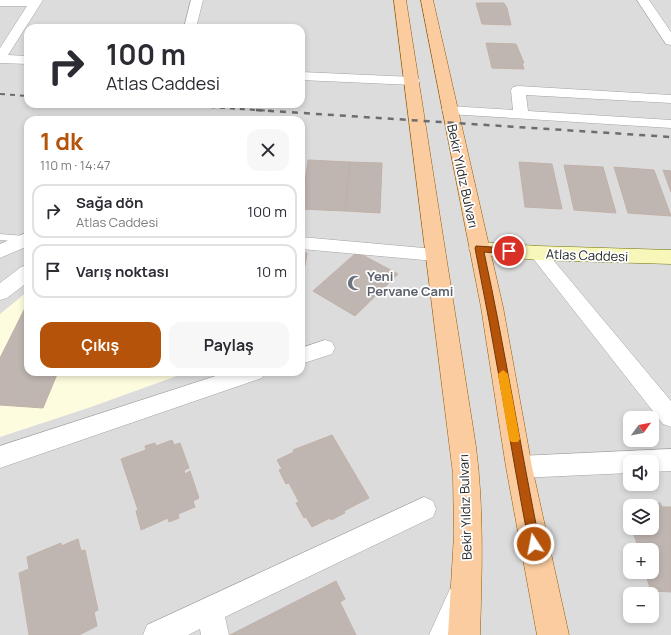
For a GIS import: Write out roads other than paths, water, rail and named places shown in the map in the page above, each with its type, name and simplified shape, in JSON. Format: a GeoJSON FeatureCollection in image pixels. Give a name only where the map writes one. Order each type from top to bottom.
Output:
{"type":"FeatureCollection","features":[{"type":"Feature","properties":{"kind":"main road","name":"Bekir Yıldız Bulvarı"},"geometry":{"type":"LineString","coordinates":[[400,0],[413,81],[434,255],[462,436],[468,521],[468,578],[464,635]]}},
{"type":"Feature","properties":{"kind":"main road","name":"Bekir Yıldız Bulvarı"},"geometry":{"type":"LineString","coordinates":[[427,0],[492,307],[519,467],[552,635]]}},
{"type":"Feature","properties":{"kind":"street"},"geometry":{"type":"LineString","coordinates":[[191,24],[197,0]]}},
{"type":"Feature","properties":{"kind":"street"},"geometry":{"type":"LineString","coordinates":[[643,0],[671,41]]}},
{"type":"Feature","properties":{"kind":"street"},"geometry":{"type":"LineString","coordinates":[[0,2],[36,1]]}},
{"type":"Feature","properties":{"kind":"street"},"geometry":{"type":"LineString","coordinates":[[24,60],[0,58],[36,1]]}},
{"type":"Feature","properties":{"kind":"street"},"geometry":{"type":"LineString","coordinates":[[305,76],[413,81]]}},
{"type":"Feature","properties":{"kind":"street"},"geometry":{"type":"LineString","coordinates":[[521,115],[518,90],[671,99]]}},
{"type":"Feature","properties":{"kind":"street"},"geometry":{"type":"LineString","coordinates":[[450,110],[671,124]]}},
{"type":"Feature","properties":{"kind":"street"},"geometry":{"type":"LineString","coordinates":[[0,252],[24,239]]}},
{"type":"Feature","properties":{"kind":"street"},"geometry":{"type":"LineString","coordinates":[[305,243],[434,255]]}},
{"type":"Feature","properties":{"kind":"street","name":"Atlas Caddesi"},"geometry":{"type":"LineString","coordinates":[[479,248],[538,253],[671,258]]}},
{"type":"Feature","properties":{"kind":"street"},"geometry":{"type":"LineString","coordinates":[[538,253],[671,417]]}},
{"type":"Feature","properties":{"kind":"street"},"geometry":{"type":"LineString","coordinates":[[0,293],[24,275]]}},
{"type":"Feature","properties":{"kind":"street"},"geometry":{"type":"LineString","coordinates":[[305,355],[325,348]]}},
{"type":"Feature","properties":{"kind":"street"},"geometry":{"type":"LineString","coordinates":[[0,457],[242,376]]}},
{"type":"Feature","properties":{"kind":"street"},"geometry":{"type":"LineString","coordinates":[[519,467],[671,460]]}},
{"type":"Feature","properties":{"kind":"street"},"geometry":{"type":"LineString","coordinates":[[157,635],[212,623],[424,509]]}},
{"type":"Feature","properties":{"kind":"street"},"geometry":{"type":"LineString","coordinates":[[442,635],[456,610],[468,578]]}},
{"type":"Feature","properties":{"kind":"lane"},"geometry":{"type":"LineString","coordinates":[[0,237],[24,238]]}},
{"type":"Feature","properties":{"kind":"railway"},"geometry":{"type":"LineString","coordinates":[[0,94],[24,96]]}},
{"type":"Feature","properties":{"kind":"railway"},"geometry":{"type":"LineString","coordinates":[[224,108],[256,110]]}},
{"type":"Feature","properties":{"kind":"railway"},"geometry":{"type":"LineString","coordinates":[[256,110],[272,111]]}},
{"type":"Feature","properties":{"kind":"railway"},"geometry":{"type":"LineString","coordinates":[[256,110],[671,137]]}},
{"type":"Feature","properties":{"kind":"place","name":"Yeni Pervane Cami"},"geometry":{"type":"Point","coordinates":[355,283]}}]}
